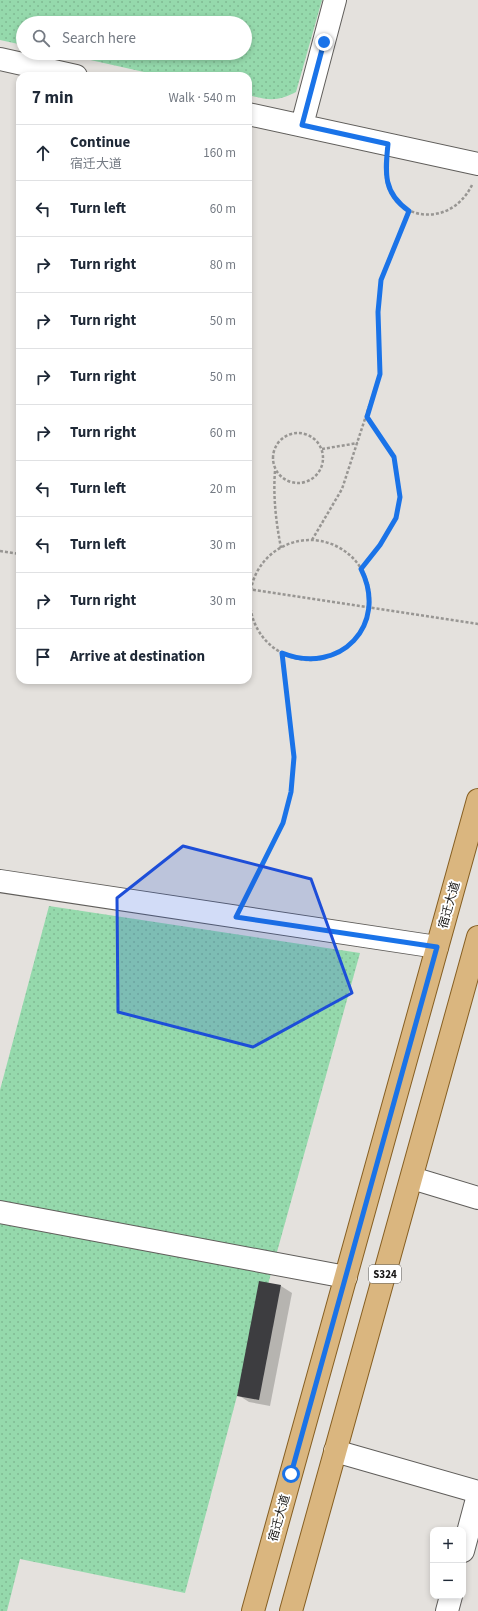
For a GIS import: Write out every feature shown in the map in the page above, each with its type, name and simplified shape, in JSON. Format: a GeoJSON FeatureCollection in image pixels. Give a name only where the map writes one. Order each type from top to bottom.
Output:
{"type":"FeatureCollection","features":[{"type":"Feature","properties":{"kind":"main road","name":"宿迁大道"},"geometry":{"type":"LineString","coordinates":[[253,1611],[478,800]]}},
{"type":"Feature","properties":{"kind":"main road","name":"S324"},"geometry":{"type":"LineString","coordinates":[[291,1611],[477,948]]}},
{"type":"Feature","properties":{"kind":"street"},"geometry":{"type":"LineString","coordinates":[[302,125],[335,0]]}},
{"type":"Feature","properties":{"kind":"street"},"geometry":{"type":"LineString","coordinates":[[0,59],[58,72]]}},
{"type":"Feature","properties":{"kind":"street"},"geometry":{"type":"LineString","coordinates":[[252,115],[388,144],[475,174]]}},
{"type":"Feature","properties":{"kind":"street"},"geometry":{"type":"LineString","coordinates":[[0,881],[437,947]]}},
{"type":"Feature","properties":{"kind":"street"},"geometry":{"type":"LineString","coordinates":[[412,1178],[478,1198]]}},
{"type":"Feature","properties":{"kind":"street"},"geometry":{"type":"LineString","coordinates":[[0,1212],[346,1277]]}},
{"type":"Feature","properties":{"kind":"street"},"geometry":{"type":"LineString","coordinates":[[335,1452],[478,1492]]}},
{"type":"Feature","properties":{"kind":"street"},"geometry":{"type":"LineString","coordinates":[[466,1540],[478,1495]]}},
{"type":"Feature","properties":{"kind":"street"},"geometry":{"type":"LineString","coordinates":[[447,1611],[450,1599]]}},
{"type":"Feature","properties":{"kind":"path"},"geometry":{"type":"LineString","coordinates":[[388,144],[386,170],[388,185],[399,204],[409,211],[427,215],[444,213],[455,206],[467,194],[475,174]]}},
{"type":"Feature","properties":{"kind":"path"},"geometry":{"type":"LineString","coordinates":[[312,540],[342,489],[380,374],[378,312],[381,280],[409,211]]}},
{"type":"Feature","properties":{"kind":"path"},"geometry":{"type":"LineString","coordinates":[[361,569],[380,545],[396,518],[400,497],[394,457],[367,417]]}},
{"type":"Feature","properties":{"kind":"path"},"geometry":{"type":"LineString","coordinates":[[275,470],[284,479],[296,483],[308,481],[318,474],[323,462],[322,449],[314,438],[301,432],[287,434],[277,443],[272,456],[275,470],[274,494],[281,548]]}},
{"type":"Feature","properties":{"kind":"path"},"geometry":{"type":"LineString","coordinates":[[322,449],[358,442]]}},
{"type":"Feature","properties":{"kind":"path"},"geometry":{"type":"LineString","coordinates":[[252,584],[262,565],[271,555],[293,542],[312,540],[332,544],[344,550],[353,559],[361,569],[367,581],[370,594],[370,607],[361,631],[344,650],[332,656],[307,660],[294,658],[282,653],[272,646],[257,626],[252,606]]}},
{"type":"Feature","properties":{"kind":"path"},"geometry":{"type":"LineString","coordinates":[[0,551],[16,553]]}},
{"type":"Feature","properties":{"kind":"path"},"geometry":{"type":"LineString","coordinates":[[252,589],[478,624]]}},
{"type":"Feature","properties":{"kind":"path"},"geometry":{"type":"LineString","coordinates":[[236,917],[283,823],[291,792],[294,757],[282,653]]}},
{"type":"Feature","properties":{"kind":"highlighted area"},"geometry":{"type":"Polygon","coordinates":[[[183,846],[311,879],[352,993],[253,1047],[118,1012],[117,898],[183,846]]]}},
{"type":"Feature","properties":{"kind":"green space"},"geometry":{"type":"Polygon","coordinates":[[[0,0],[322,0],[296,92],[278,99],[252,96],[252,72],[144,72],[90,60],[252,60],[252,16],[16,16],[16,43],[0,40],[0,0]]]}},
{"type":"Feature","properties":{"kind":"green space"},"geometry":{"type":"Polygon","coordinates":[[[49,906],[360,953],[237,1396],[185,1593],[20,1559],[7,1611],[0,1611],[0,1090],[49,906]]]}},
{"type":"Feature","properties":{"kind":"building"},"geometry":{"type":"Polygon","coordinates":[[[259,1281],[281,1285],[259,1400],[237,1396],[259,1281]]]}},
{"type":"Feature","properties":{"kind":"route"},"geometry":{"type":"LineString","coordinates":[[291,1474],[437,947],[236,917],[283,823],[291,792],[294,757],[282,653],[294,658],[307,660],[332,656],[344,650],[361,631],[370,607],[370,594],[367,581],[361,569],[380,545],[396,518],[400,497],[397,468],[394,457],[380,434],[367,417],[380,374],[378,312],[381,280],[409,211],[399,204],[388,185],[386,170],[388,144],[302,125],[324,42]]}}]}
